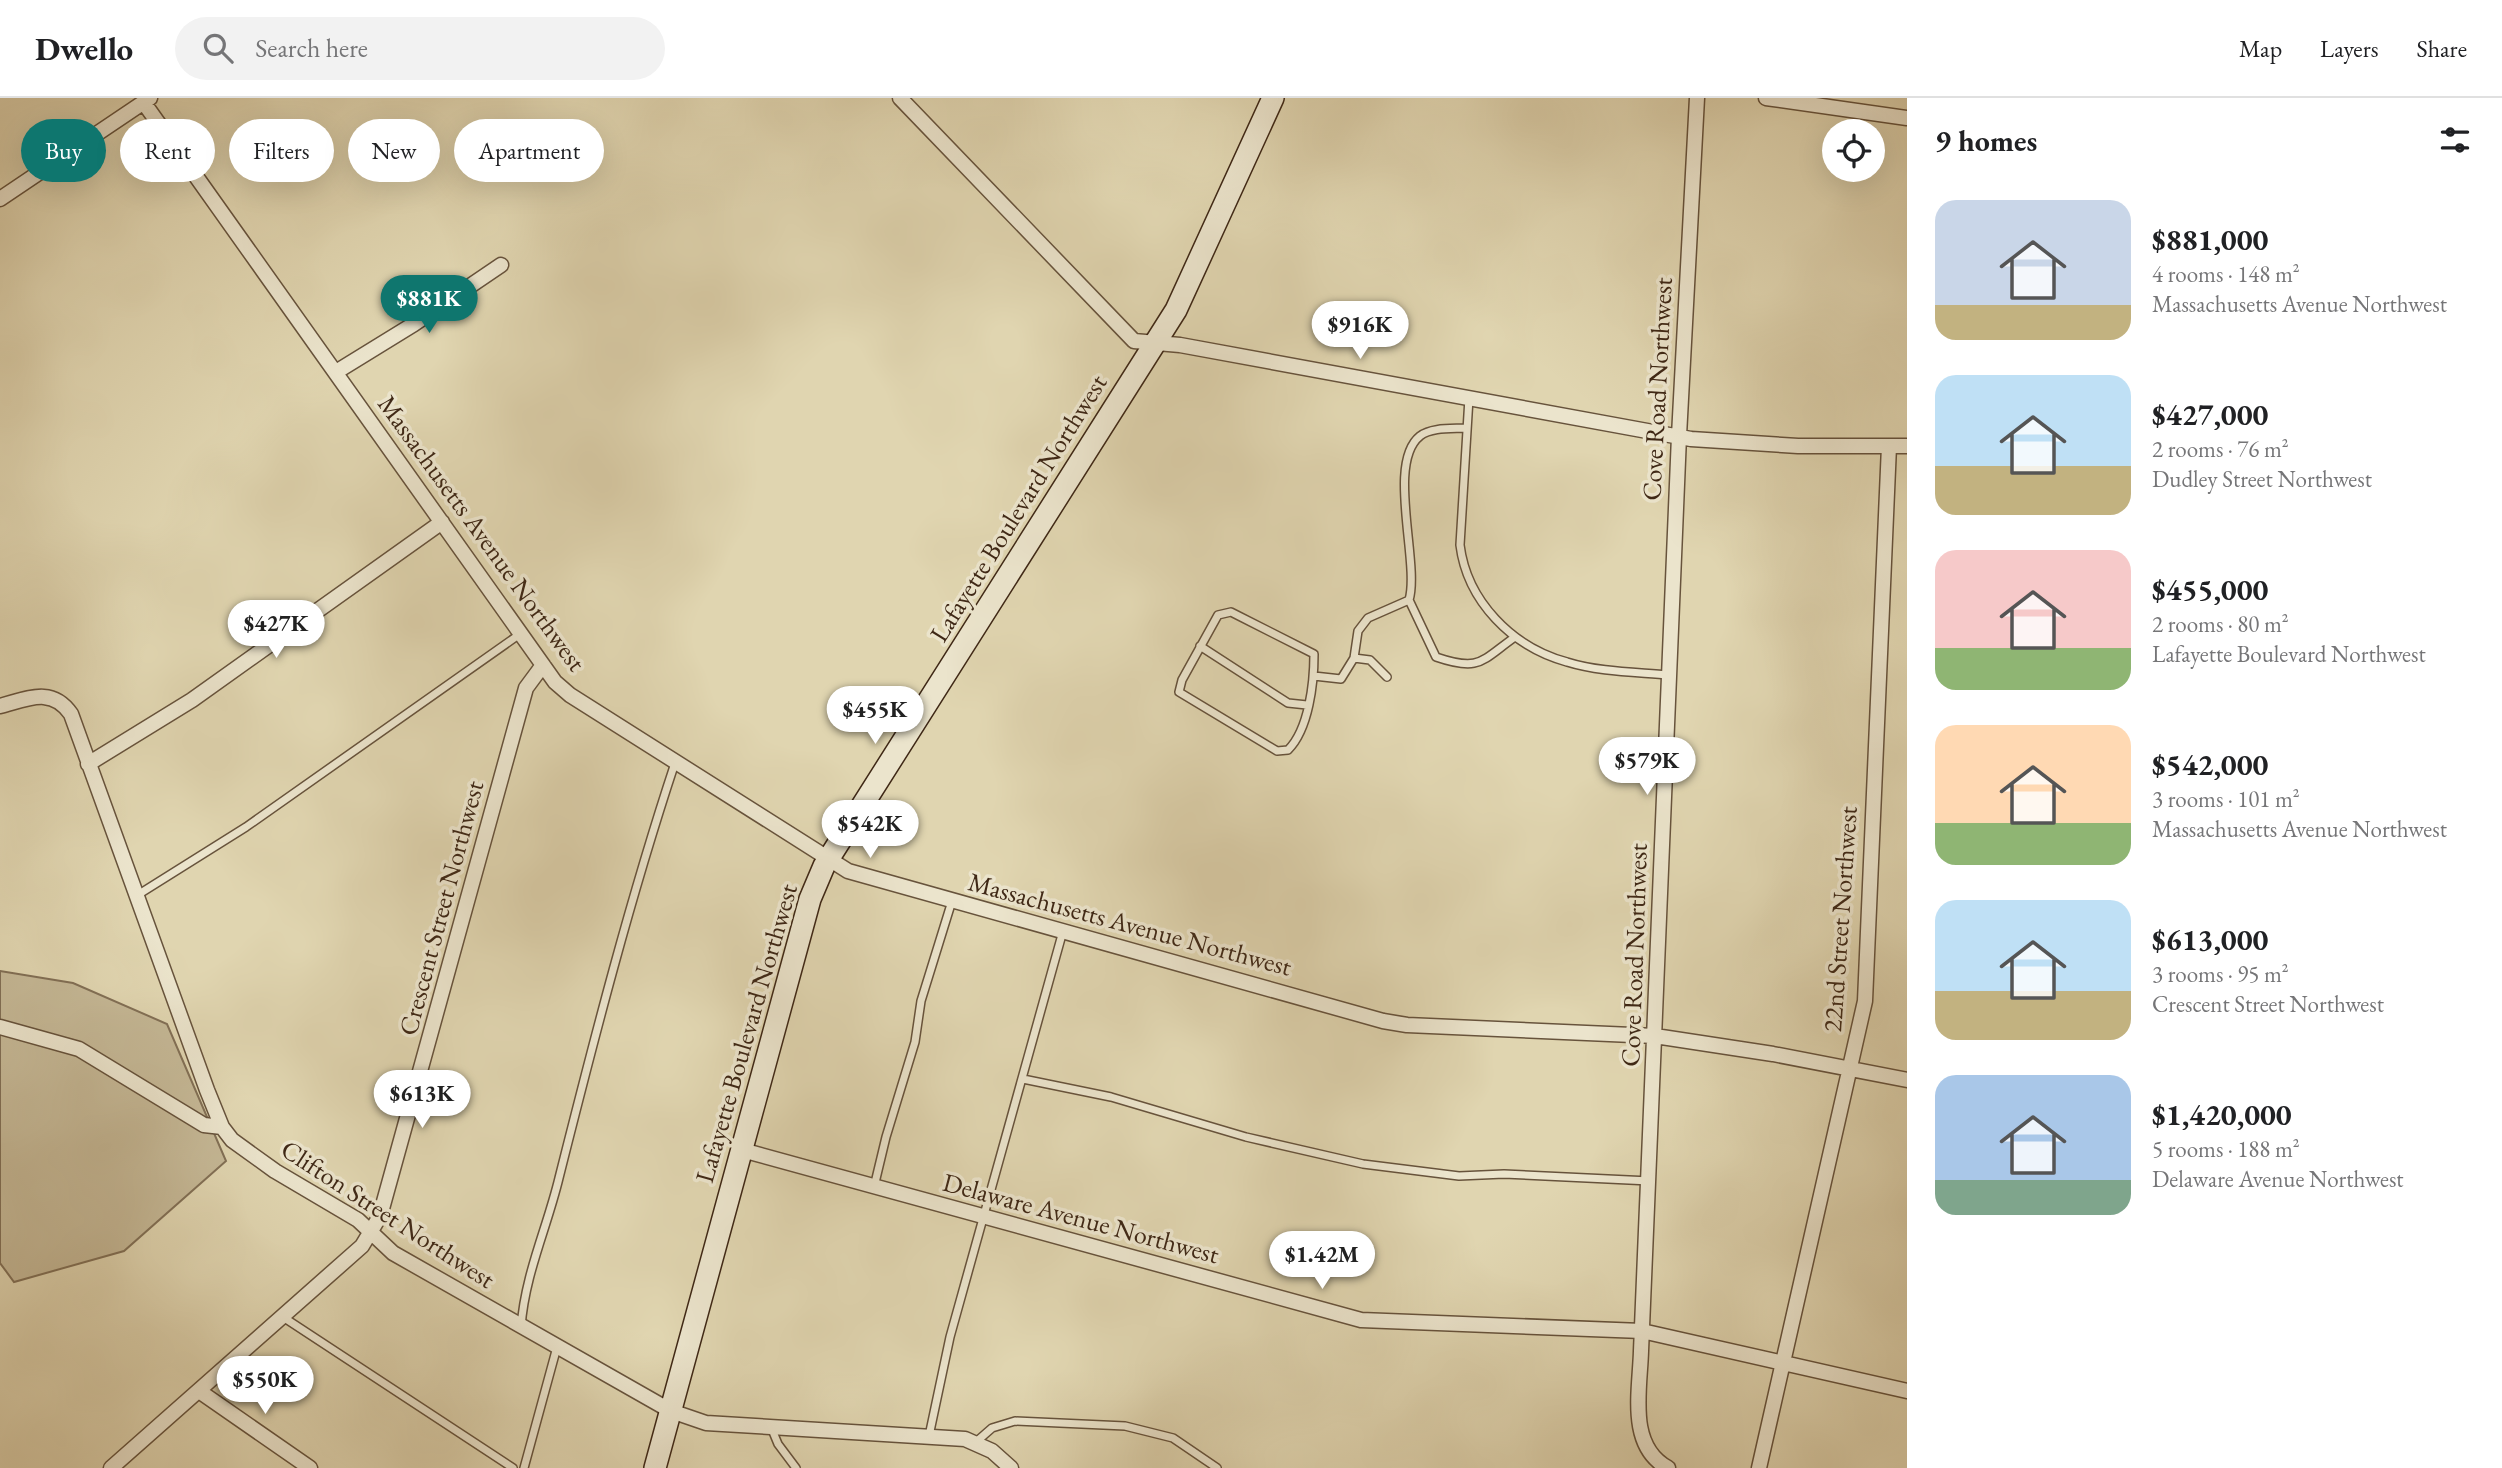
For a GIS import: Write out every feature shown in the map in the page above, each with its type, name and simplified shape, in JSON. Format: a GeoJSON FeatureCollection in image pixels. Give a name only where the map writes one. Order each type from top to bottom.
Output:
{"type":"FeatureCollection","features":[{"type":"Feature","properties":{"kind":"main road","name":"Lafayette Boulevard Northwest"},"geometry":{"type":"LineString","coordinates":[[655,1468],[810,899],[828,859],[1176,310],[1273,98]]}},
{"type":"Feature","properties":{"kind":"street"},"geometry":{"type":"LineString","coordinates":[[900,98],[1129,338],[1679,436],[1752,444],[1907,446]]}},
{"type":"Feature","properties":{"kind":"street","name":"Cove Road Northwest"},"geometry":{"type":"LineString","coordinates":[[1668,1468],[1650,1453],[1639,1428],[1679,436],[1697,98]]}},
{"type":"Feature","properties":{"kind":"street"},"geometry":{"type":"LineString","coordinates":[[1766,98],[1907,118]]}},
{"type":"Feature","properties":{"kind":"street"},"geometry":{"type":"LineString","coordinates":[[0,199],[147,101]]}},
{"type":"Feature","properties":{"kind":"street","name":"Massachusetts Avenue Northwest"},"geometry":{"type":"LineString","coordinates":[[147,101],[520,634],[570,695],[828,859],[870,879],[1383,1021],[1407,1025],[1654,1036],[1851,1068],[1907,1080]]}},
{"type":"Feature","properties":{"kind":"street"},"geometry":{"type":"LineString","coordinates":[[336,372],[414,324],[500,265]]}},
{"type":"Feature","properties":{"kind":"street","name":"22nd Street Northwest"},"geometry":{"type":"LineString","coordinates":[[1759,1468],[1865,1001],[1889,446]]}},
{"type":"Feature","properties":{"kind":"street"},"geometry":{"type":"LineString","coordinates":[[88,764],[192,700],[442,522]]}},
{"type":"Feature","properties":{"kind":"street","name":"Crescent Street Northwest"},"geometry":{"type":"LineString","coordinates":[[111,1468],[362,1246],[372,1232],[380,1216],[422,1068],[526,688],[543,664]]}},
{"type":"Feature","properties":{"kind":"street","name":"Clifton Street Northwest"},"geometry":{"type":"LineString","coordinates":[[5,705],[38,696],[57,699],[71,714],[135,896],[222,1127],[243,1149],[358,1220],[393,1253],[671,1411],[706,1423],[929,1436],[976,1443],[1011,1468]]}},
{"type":"Feature","properties":{"kind":"street"},"geometry":{"type":"LineString","coordinates":[[0,1027],[79,1049],[204,1125],[222,1127]]}},
{"type":"Feature","properties":{"kind":"street","name":"Delaware Avenue Northwest"},"geometry":{"type":"LineString","coordinates":[[742,1150],[1361,1320],[1642,1331],[1907,1391]]}},
{"type":"Feature","properties":{"kind":"street"},"geometry":{"type":"LineString","coordinates":[[200,1391],[310,1468]]}},
{"type":"Feature","properties":{"kind":"lane"},"geometry":{"type":"LineString","coordinates":[[1469,398],[1460,545],[1462,564],[1474,593],[1515,637],[1563,662],[1670,675]]}},
{"type":"Feature","properties":{"kind":"lane"},"geometry":{"type":"LineString","coordinates":[[1467,428],[1436,430],[1421,435],[1412,444],[1405,462],[1408,556],[1413,586],[1409,600],[1436,657],[1458,664],[1482,663],[1515,637]]}},
{"type":"Feature","properties":{"kind":"lane"},"geometry":{"type":"LineString","coordinates":[[1314,676],[1341,679],[1354,658],[1358,631],[1368,618],[1409,600]]}},
{"type":"Feature","properties":{"kind":"lane"},"geometry":{"type":"LineString","coordinates":[[1231,612],[1314,654],[1314,676],[1297,741],[1288,750],[1277,751],[1179,692],[1218,615],[1231,612]]}},
{"type":"Feature","properties":{"kind":"lane"},"geometry":{"type":"LineString","coordinates":[[135,896],[246,827],[520,634]]}},
{"type":"Feature","properties":{"kind":"lane"},"geometry":{"type":"LineString","coordinates":[[1200,646],[1288,703],[1307,705]]}},
{"type":"Feature","properties":{"kind":"lane"},"geometry":{"type":"LineString","coordinates":[[1354,658],[1370,660],[1387,677]]}},
{"type":"Feature","properties":{"kind":"lane"},"geometry":{"type":"LineString","coordinates":[[521,1327],[527,1281],[556,1190],[652,834],[676,762]]}},
{"type":"Feature","properties":{"kind":"lane"},"geometry":{"type":"LineString","coordinates":[[874,1187],[915,1042],[921,1001],[952,901]]}},
{"type":"Feature","properties":{"kind":"lane"},"geometry":{"type":"LineString","coordinates":[[929,1436],[950,1337],[1063,931]]}},
{"type":"Feature","properties":{"kind":"lane"},"geometry":{"type":"LineString","coordinates":[[1023,1079],[1111,1097],[1246,1137],[1363,1164],[1459,1176],[1504,1174],[1650,1181]]}},
{"type":"Feature","properties":{"kind":"lane"},"geometry":{"type":"LineString","coordinates":[[283,1317],[513,1468]]}},
{"type":"Feature","properties":{"kind":"lane"},"geometry":{"type":"LineString","coordinates":[[524,1468],[557,1348]]}},
{"type":"Feature","properties":{"kind":"lane"},"geometry":{"type":"LineString","coordinates":[[976,1443],[992,1428],[1015,1421],[1125,1426],[1173,1438],[1217,1468]]}},
{"type":"Feature","properties":{"kind":"lane"},"geometry":{"type":"LineString","coordinates":[[770,1426],[778,1444],[796,1468]]}},
{"type":"Feature","properties":{"kind":"shaded area"},"geometry":{"type":"Polygon","coordinates":[[[0,971],[73,983],[167,1024],[226,1161],[124,1251],[14,1282],[0,1263],[0,971]]]}}]}
